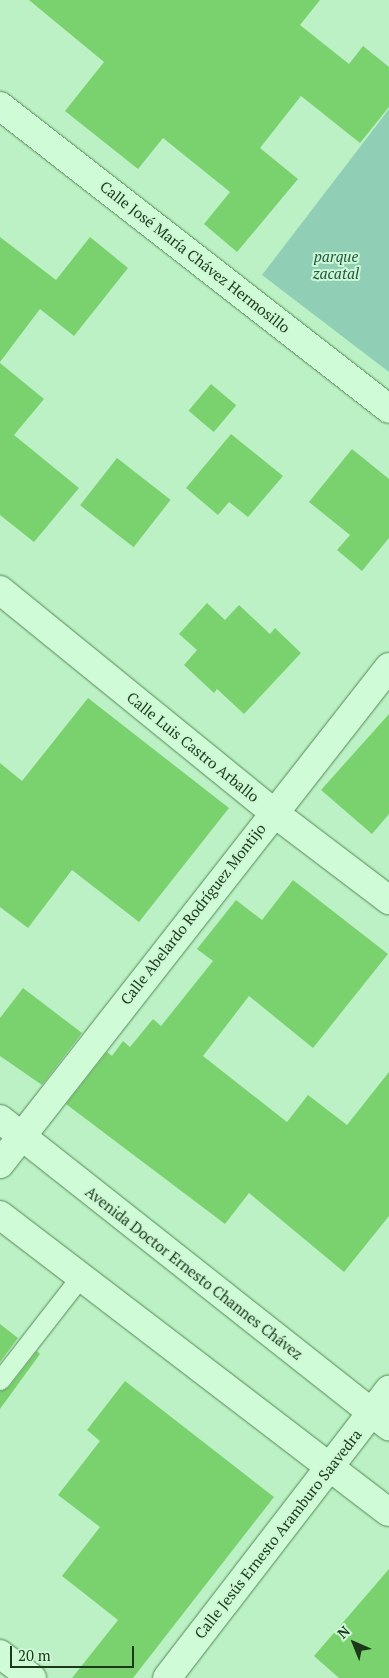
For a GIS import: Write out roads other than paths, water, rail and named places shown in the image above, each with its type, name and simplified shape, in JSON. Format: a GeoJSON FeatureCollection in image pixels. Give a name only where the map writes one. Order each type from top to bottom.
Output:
{"type":"FeatureCollection","features":[{"type":"Feature","properties":{"kind":"street","name":"Calle José María Chávez Hermosillo"},"geometry":{"type":"LineString","coordinates":[[0,106],[389,409]]}},
{"type":"Feature","properties":{"kind":"street","name":"Calle Luis Castro Arballo"},"geometry":{"type":"LineString","coordinates":[[0,590],[273,812],[389,900]]}},
{"type":"Feature","properties":{"kind":"street","name":"Calle Abelardo Rodríguez Montijo"},"geometry":{"type":"LineString","coordinates":[[0,1164],[273,812],[389,667]]}},
{"type":"Feature","properties":{"kind":"street","name":"Avenida Doctor Ernesto Channes Chávez"},"geometry":{"type":"LineString","coordinates":[[0,1119],[380,1420]]}},
{"type":"Feature","properties":{"kind":"street"},"geometry":{"type":"LineString","coordinates":[[0,1214],[389,1512]]}},
{"type":"Feature","properties":{"kind":"street","name":"Calle Jesús Ernesto Aramburo Saavedra"},"geometry":{"type":"LineString","coordinates":[[168,1678],[331,1468],[380,1420],[389,1390]]}},
{"type":"Feature","properties":{"kind":"street"},"geometry":{"type":"LineString","coordinates":[[0,1654],[32,1678]]}},
{"type":"Feature","properties":{"kind":"lane"},"geometry":{"type":"LineString","coordinates":[[0,1380],[81,1276]]}},
{"type":"Feature","properties":{"kind":"park label","name":"parque zacatal"},"geometry":{"type":"Point","coordinates":[336,264]}}]}
